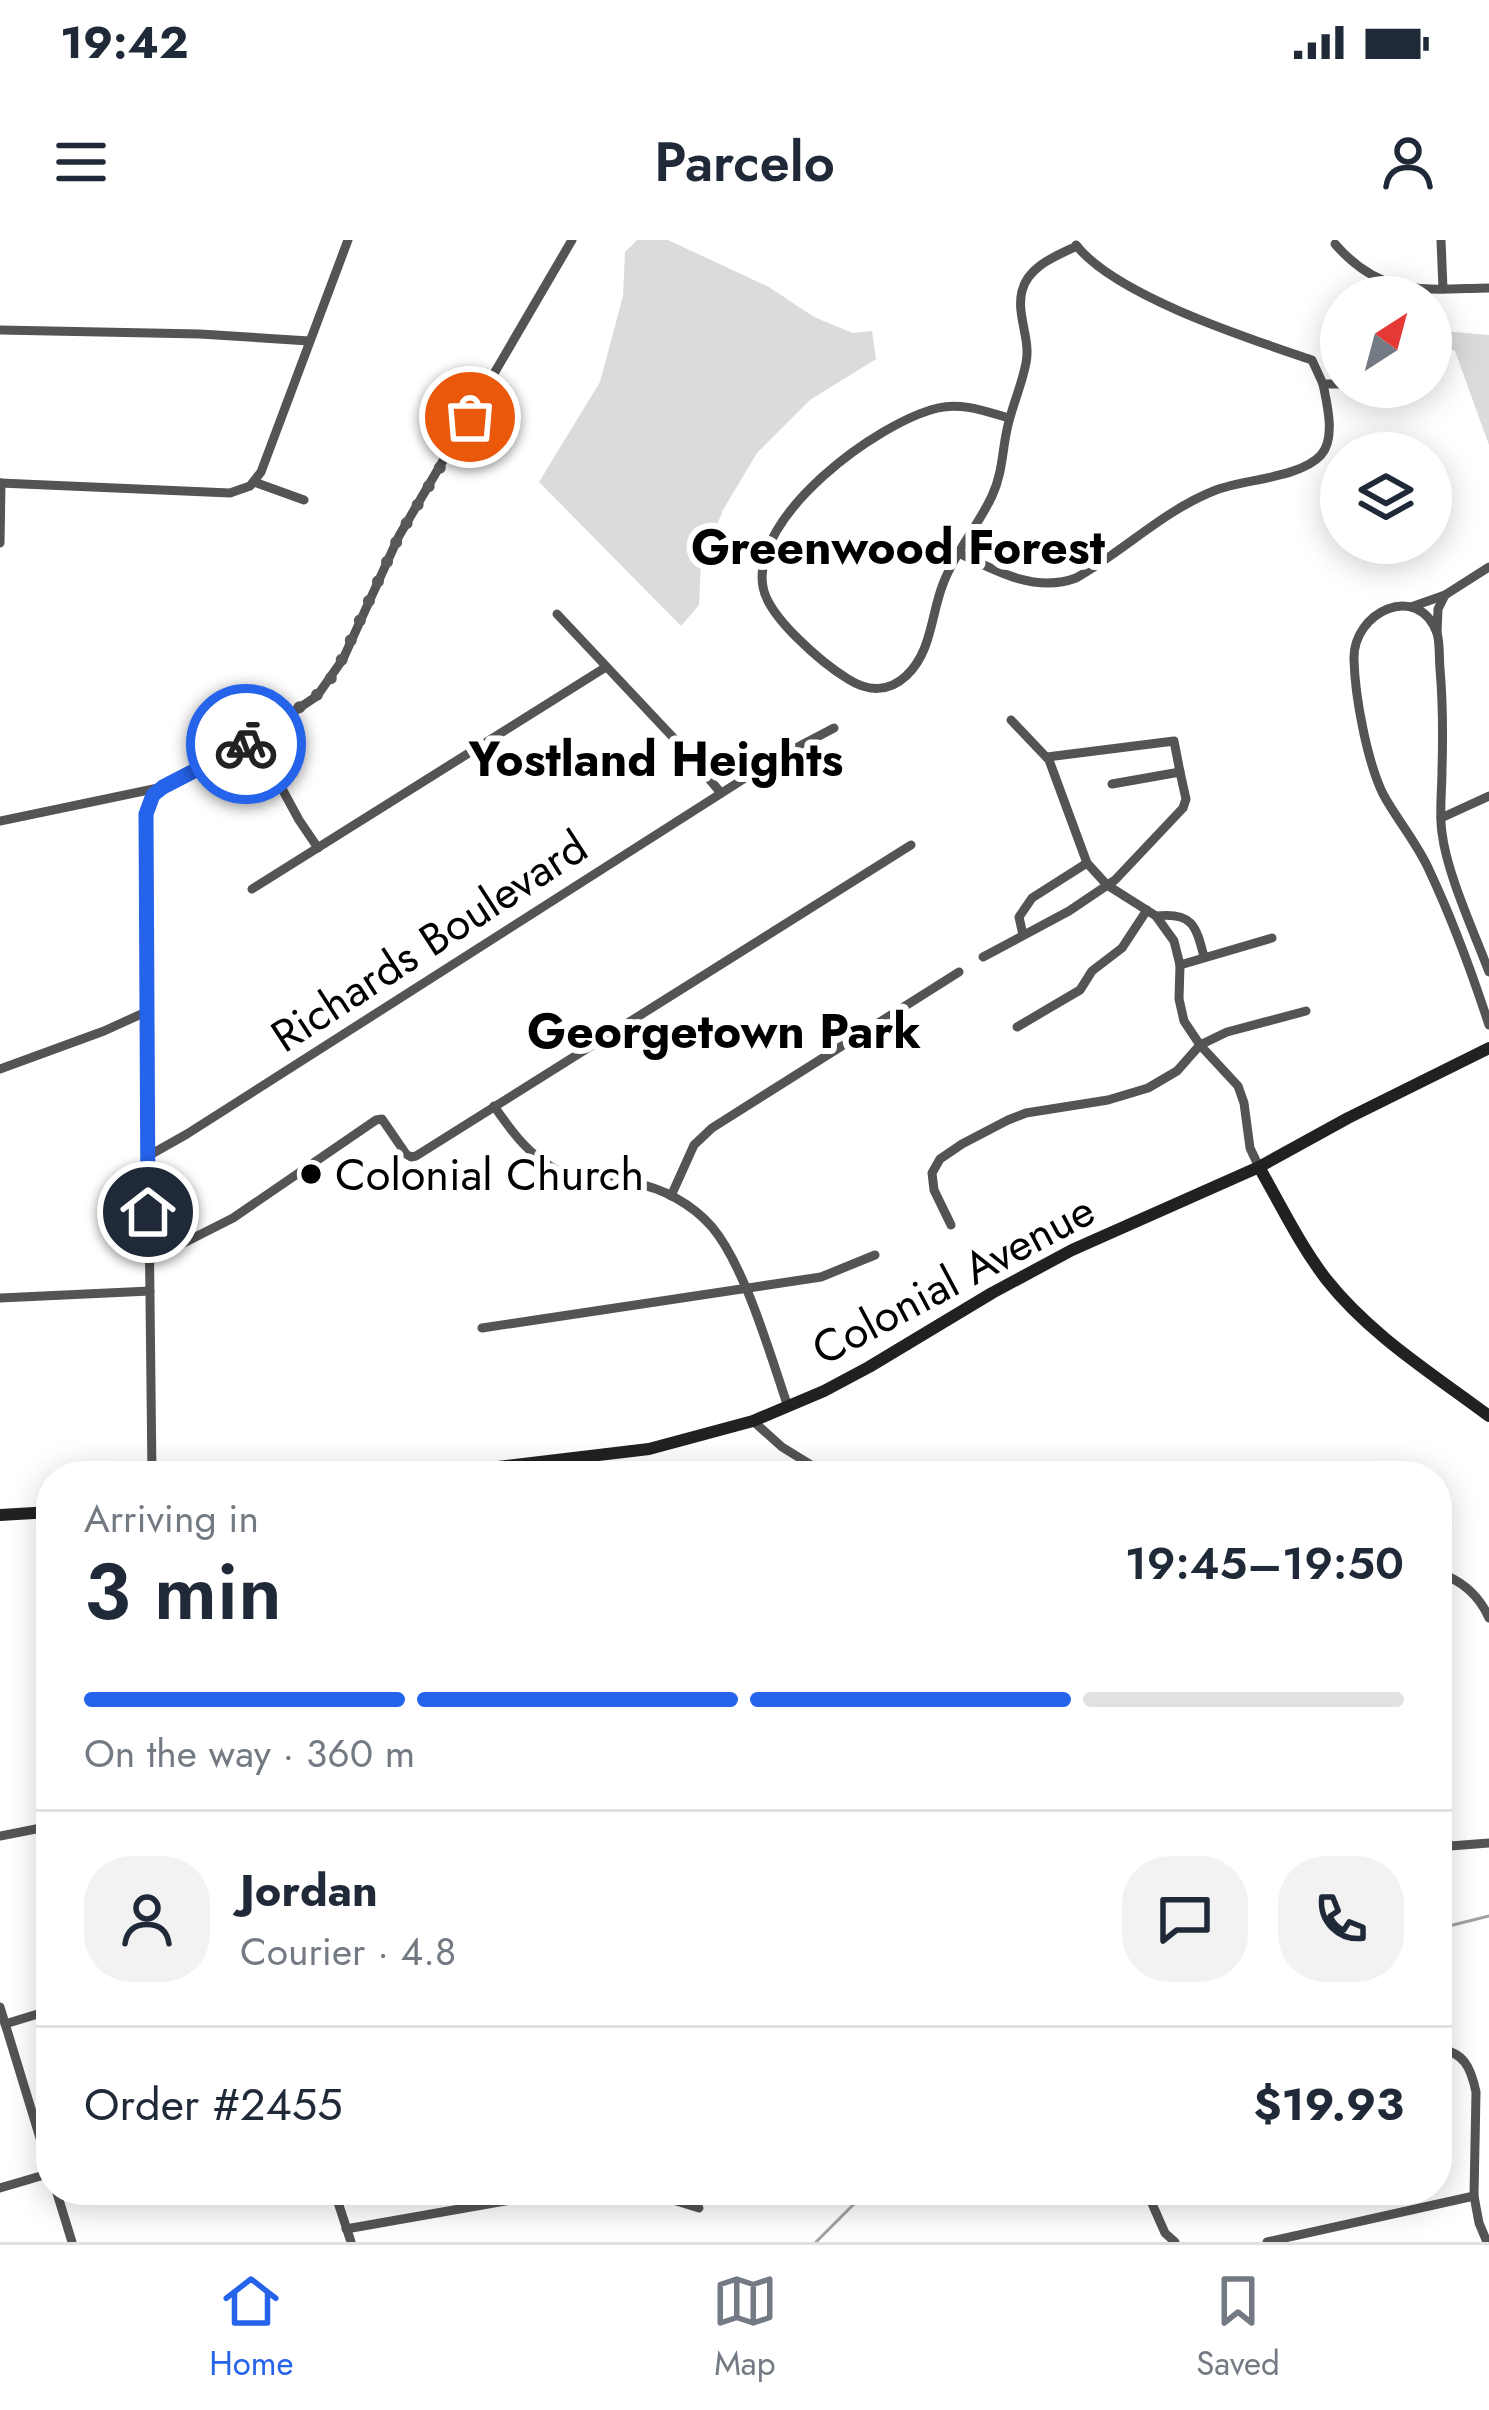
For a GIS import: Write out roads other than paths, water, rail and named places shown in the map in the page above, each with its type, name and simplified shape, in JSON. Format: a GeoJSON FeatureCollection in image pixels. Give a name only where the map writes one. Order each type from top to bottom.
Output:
{"type":"FeatureCollection","features":[{"type":"Feature","properties":{"kind":"main road","name":"Colonial Avenue"},"geometry":{"type":"LineString","coordinates":[[576,1461],[649,1449],[788,1407],[869,1367],[1072,1250],[1259,1167],[1489,1048]]}},
{"type":"Feature","properties":{"kind":"main road"},"geometry":{"type":"LineString","coordinates":[[1259,1167],[1324,1276],[1348,1304],[1378,1333],[1489,1416]]}},
{"type":"Feature","properties":{"kind":"main road"},"geometry":{"type":"LineString","coordinates":[[0,1515],[36,1513]]}},
{"type":"Feature","properties":{"kind":"street"},"geometry":{"type":"LineString","coordinates":[[0,543],[0,483],[230,493],[254,482],[348,240]]}},
{"type":"Feature","properties":{"kind":"street"},"geometry":{"type":"LineString","coordinates":[[152,1461],[146,814],[153,795],[163,787],[255,739],[316,696],[336,672],[399,536],[572,240]]}},
{"type":"Feature","properties":{"kind":"street"},"geometry":{"type":"LineString","coordinates":[[1441,240],[1442,276]]}},
{"type":"Feature","properties":{"kind":"street"},"geometry":{"type":"LineString","coordinates":[[1010,418],[944,406],[900,422],[831,467],[803,495],[774,537],[763,568],[766,599],[793,632],[850,681],[863,688],[882,689],[902,680],[918,661],[946,577],[997,484],[1026,362],[1022,288],[1043,263],[1076,243],[1116,278],[1244,337],[1312,360],[1320,377]]}},
{"type":"Feature","properties":{"kind":"street"},"geometry":{"type":"LineString","coordinates":[[1335,244],[1372,276]]}},
{"type":"Feature","properties":{"kind":"street"},"geometry":{"type":"LineString","coordinates":[[1452,289],[1489,288]]}},
{"type":"Feature","properties":{"kind":"street"},"geometry":{"type":"LineString","coordinates":[[0,330],[309,341]]}},
{"type":"Feature","properties":{"kind":"street"},"geometry":{"type":"LineString","coordinates":[[959,553],[1041,584],[1076,578],[1204,495],[1312,462],[1328,438],[1325,408]]}},
{"type":"Feature","properties":{"kind":"street"},"geometry":{"type":"LineString","coordinates":[[254,482],[304,500]]}},
{"type":"Feature","properties":{"kind":"street"},"geometry":{"type":"LineString","coordinates":[[1489,567],[1445,595],[1411,607],[1381,610],[1362,627],[1354,667],[1382,791],[1428,867],[1489,1025]]}},
{"type":"Feature","properties":{"kind":"street"},"geometry":{"type":"LineString","coordinates":[[1445,595],[1438,609],[1437,633],[1444,705],[1444,844],[1489,971]]}},
{"type":"Feature","properties":{"kind":"street"},"geometry":{"type":"LineString","coordinates":[[1411,607],[1437,633]]}},
{"type":"Feature","properties":{"kind":"street"},"geometry":{"type":"LineString","coordinates":[[557,614],[721,793]]}},
{"type":"Feature","properties":{"kind":"street"},"geometry":{"type":"LineString","coordinates":[[252,889],[606,667]]}},
{"type":"Feature","properties":{"kind":"street"},"geometry":{"type":"LineString","coordinates":[[1011,720],[1047,757],[1087,863],[1107,885],[1151,913],[1174,941],[1180,965],[1180,1010],[1190,1033],[1238,1086],[1250,1148],[1259,1167]]}},
{"type":"Feature","properties":{"kind":"street","name":"Richards Boulevard"},"geometry":{"type":"LineString","coordinates":[[148,1156],[721,793],[834,728]]}},
{"type":"Feature","properties":{"kind":"street"},"geometry":{"type":"LineString","coordinates":[[255,739],[318,848]]}},
{"type":"Feature","properties":{"kind":"street"},"geometry":{"type":"LineString","coordinates":[[983,958],[1107,885],[1184,808],[1174,741],[1047,757]]}},
{"type":"Feature","properties":{"kind":"street"},"geometry":{"type":"LineString","coordinates":[[1112,784],[1180,772]]}},
{"type":"Feature","properties":{"kind":"street"},"geometry":{"type":"LineString","coordinates":[[0,820],[163,787]]}},
{"type":"Feature","properties":{"kind":"street"},"geometry":{"type":"LineString","coordinates":[[1441,818],[1489,796]]}},
{"type":"Feature","properties":{"kind":"street"},"geometry":{"type":"LineString","coordinates":[[150,1260],[233,1218],[376,1120],[387,1122],[411,1157],[911,845]]}},
{"type":"Feature","properties":{"kind":"street"},"geometry":{"type":"LineString","coordinates":[[1023,935],[1019,916],[1032,898],[1087,863]]}},
{"type":"Feature","properties":{"kind":"street"},"geometry":{"type":"LineString","coordinates":[[1151,913],[1190,921],[1199,932],[1204,957]]}},
{"type":"Feature","properties":{"kind":"street"},"geometry":{"type":"LineString","coordinates":[[1017,1028],[1076,993],[1151,913]]}},
{"type":"Feature","properties":{"kind":"street"},"geometry":{"type":"LineString","coordinates":[[1180,965],[1272,938]]}},
{"type":"Feature","properties":{"kind":"street"},"geometry":{"type":"LineString","coordinates":[[671,1196],[694,1145],[712,1128],[959,972]]}},
{"type":"Feature","properties":{"kind":"street"},"geometry":{"type":"LineString","coordinates":[[0,1069],[148,1011]]}},
{"type":"Feature","properties":{"kind":"street"},"geometry":{"type":"LineString","coordinates":[[951,1225],[932,1179],[935,1165],[985,1130],[1026,1113],[1108,1100],[1148,1088],[1177,1071],[1200,1046],[1227,1032],[1306,1011]]}},
{"type":"Feature","properties":{"kind":"street"},"geometry":{"type":"LineString","coordinates":[[494,1106],[526,1148],[560,1171],[639,1184],[671,1196],[701,1216],[724,1243],[745,1287],[788,1407]]}},
{"type":"Feature","properties":{"kind":"street"},"geometry":{"type":"LineString","coordinates":[[482,1328],[820,1276],[875,1255]]}},
{"type":"Feature","properties":{"kind":"street"},"geometry":{"type":"LineString","coordinates":[[0,1298],[150,1292]]}},
{"type":"Feature","properties":{"kind":"street"},"geometry":{"type":"LineString","coordinates":[[753,1420],[805,1461]]}},
{"type":"Feature","properties":{"kind":"street"},"geometry":{"type":"LineString","coordinates":[[1452,1579],[1472,1593],[1489,1618]]}},
{"type":"Feature","properties":{"kind":"street"},"geometry":{"type":"LineString","coordinates":[[0,1836],[36,1829]]}},
{"type":"Feature","properties":{"kind":"street"},"geometry":{"type":"LineString","coordinates":[[1452,1846],[1489,1843]]}},
{"type":"Feature","properties":{"kind":"street"},"geometry":{"type":"LineString","coordinates":[[0,2007],[36,2128]]}},
{"type":"Feature","properties":{"kind":"street"},"geometry":{"type":"LineString","coordinates":[[2,2025],[36,2015]]}},
{"type":"Feature","properties":{"kind":"street"},"geometry":{"type":"LineString","coordinates":[[1452,2052],[1461,2057],[1476,2092],[1474,2196],[1487,2242]]}},
{"type":"Feature","properties":{"kind":"street"},"geometry":{"type":"LineString","coordinates":[[0,2188],[36,2178]]}},
{"type":"Feature","properties":{"kind":"street"},"geometry":{"type":"LineString","coordinates":[[1452,2201],[1474,2196]]}},
{"type":"Feature","properties":{"kind":"street"},"geometry":{"type":"LineString","coordinates":[[60,2205],[71,2242]]}},
{"type":"Feature","properties":{"kind":"street"},"geometry":{"type":"LineString","coordinates":[[339,2205],[351,2242]]}},
{"type":"Feature","properties":{"kind":"street"},"geometry":{"type":"LineString","coordinates":[[346,2229],[482,2205]]}},
{"type":"Feature","properties":{"kind":"street"},"geometry":{"type":"LineString","coordinates":[[689,2205],[699,2208]]}},
{"type":"Feature","properties":{"kind":"street"},"geometry":{"type":"LineString","coordinates":[[1153,2205],[1165,2233],[1175,2242]]}},
{"type":"Feature","properties":{"kind":"street"},"geometry":{"type":"LineString","coordinates":[[1267,2242],[1434,2205]]}},
{"type":"Feature","properties":{"kind":"waterway"},"geometry":{"type":"LineString","coordinates":[[1452,1925],[1489,1916]]}},
{"type":"Feature","properties":{"kind":"waterway"},"geometry":{"type":"LineString","coordinates":[[816,2242],[853,2205]]}},
{"type":"Feature","properties":{"kind":"place","name":"Colonial Church"},"geometry":{"type":"Point","coordinates":[311,1174]}},
{"type":"Feature","properties":{"kind":"district","name":"Greenwood Forest"},"geometry":{"type":"Point","coordinates":[898,547]}},
{"type":"Feature","properties":{"kind":"district","name":"Yostland Heights"},"geometry":{"type":"Point","coordinates":[656,759]}},
{"type":"Feature","properties":{"kind":"district","name":"Georgetown Park"},"geometry":{"type":"Point","coordinates":[724,1031]}}]}
